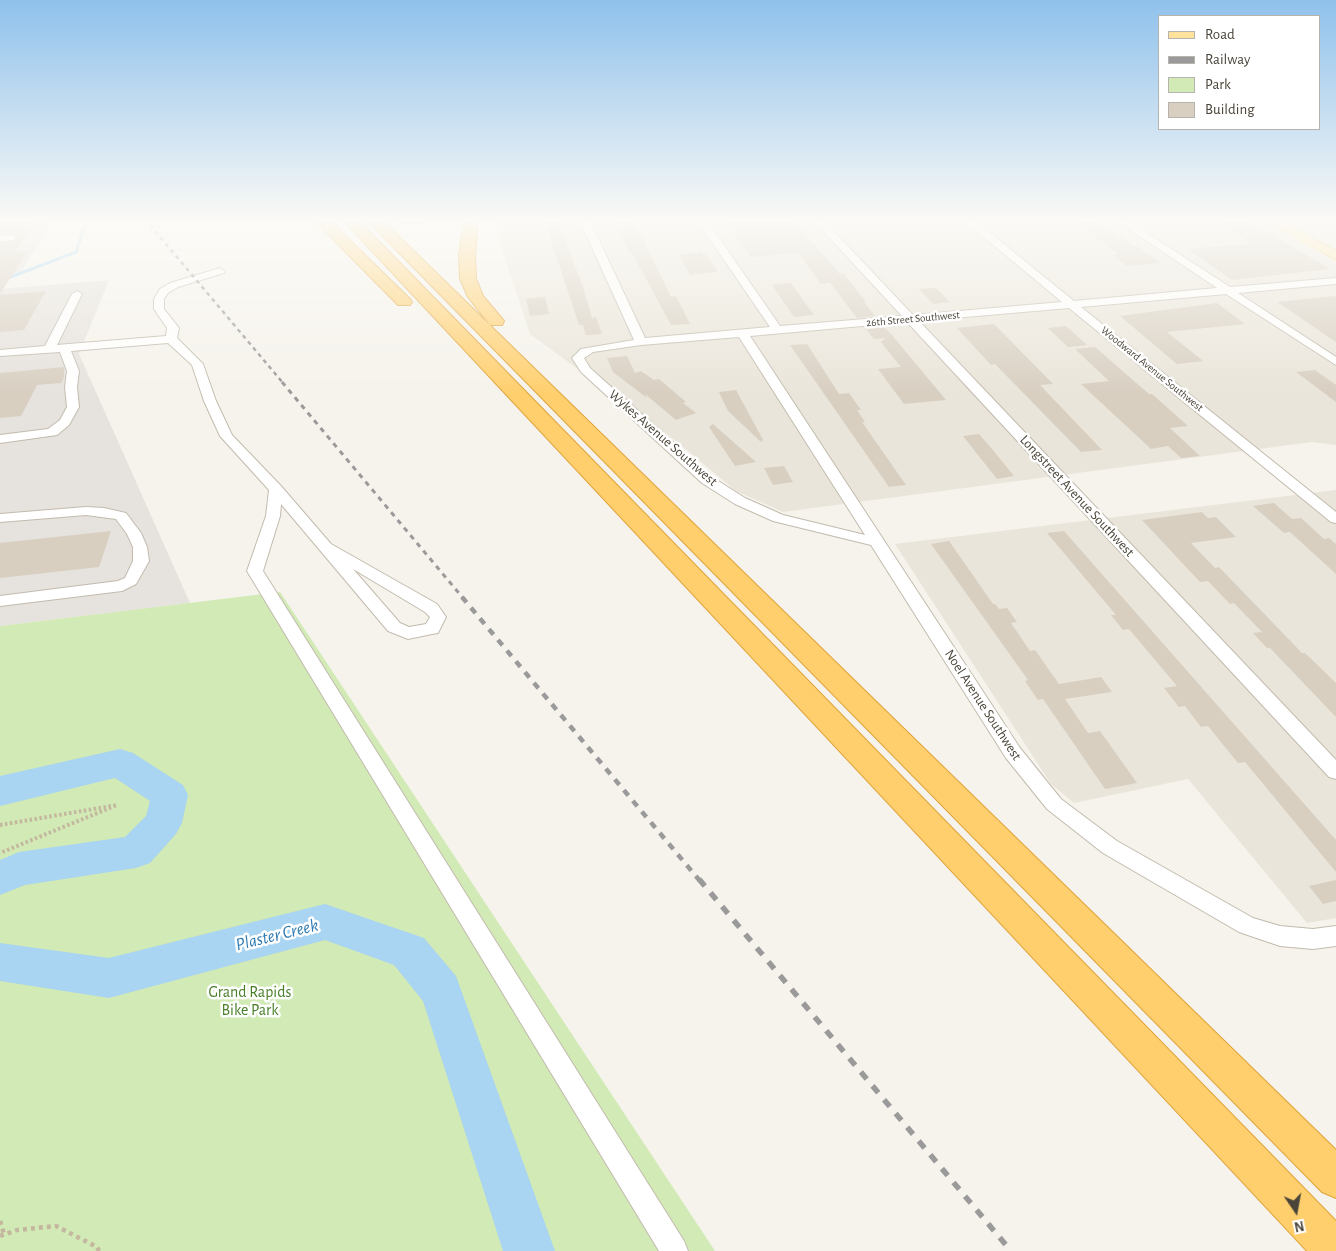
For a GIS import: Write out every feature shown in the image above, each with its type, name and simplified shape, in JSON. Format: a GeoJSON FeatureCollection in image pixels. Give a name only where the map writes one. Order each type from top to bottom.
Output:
{"type":"FeatureCollection","features":[{"type":"Feature","properties":{"kind":"highway"},"geometry":{"type":"LineString","coordinates":[[380,277],[576,478],[674,559]]}},
{"type":"Feature","properties":{"kind":"highway"},"geometry":{"type":"LineString","coordinates":[[405,277],[1336,1251]]}},
{"type":"Feature","properties":{"kind":"highway"},"geometry":{"type":"LineString","coordinates":[[432,277],[1336,1178]]}},
{"type":"Feature","properties":{"kind":"highway"},"geometry":{"type":"LineString","coordinates":[[469,277],[476,297],[558,386],[675,519]]}},
{"type":"Feature","properties":{"kind":"street"},"geometry":{"type":"LineString","coordinates":[[172,339],[173,328],[159,309],[159,299],[164,291],[174,285],[199,277]]}},
{"type":"Feature","properties":{"kind":"street"},"geometry":{"type":"LineString","coordinates":[[611,277],[641,342]]}},
{"type":"Feature","properties":{"kind":"street"},"geometry":{"type":"LineString","coordinates":[[741,277],[777,330]]}},
{"type":"Feature","properties":{"kind":"street","name":"Longstreet Avenue Southwest"},"geometry":{"type":"LineString","coordinates":[[873,277],[1336,772]]}},
{"type":"Feature","properties":{"kind":"street","name":"Woodward Avenue Southwest"},"geometry":{"type":"LineString","coordinates":[[1040,277],[1336,519]]}},
{"type":"Feature","properties":{"kind":"street"},"geometry":{"type":"LineString","coordinates":[[1209,277],[1336,362]]}},
{"type":"Feature","properties":{"kind":"street","name":"26th Street Southwest"},"geometry":{"type":"LineString","coordinates":[[582,354],[603,347],[641,342],[1336,282]]}},
{"type":"Feature","properties":{"kind":"street"},"geometry":{"type":"LineString","coordinates":[[50,348],[77,294]]}},
{"type":"Feature","properties":{"kind":"street","name":"Noel Avenue Southwest"},"geometry":{"type":"LineString","coordinates":[[742,334],[1013,754],[1054,804],[1110,847],[1247,925],[1280,936],[1313,939],[1336,936]]}},
{"type":"Feature","properties":{"kind":"street"},"geometry":{"type":"LineString","coordinates":[[0,352],[172,339],[197,364],[210,401],[226,436],[276,490],[394,627],[408,633],[432,629],[438,617],[431,608],[326,547]]}},
{"type":"Feature","properties":{"kind":"street"},"geometry":{"type":"LineString","coordinates":[[0,439],[52,432],[65,422],[73,407],[71,388],[73,370],[64,347]]}},
{"type":"Feature","properties":{"kind":"street"},"geometry":{"type":"LineString","coordinates":[[1320,351],[1336,349]]}},
{"type":"Feature","properties":{"kind":"street","name":"Wykes Avenue Southwest"},"geometry":{"type":"LineString","coordinates":[[582,354],[578,358],[585,370],[707,480],[740,502],[778,518],[877,542]]}},
{"type":"Feature","properties":{"kind":"street"},"geometry":{"type":"LineString","coordinates":[[276,490],[273,516],[254,571],[674,1251]]}},
{"type":"Feature","properties":{"kind":"street"},"geometry":{"type":"LineString","coordinates":[[0,518],[86,510],[121,516],[134,532],[140,547],[141,561],[131,581],[122,586],[0,601]]}},
{"type":"Feature","properties":{"kind":"path"},"geometry":{"type":"LineString","coordinates":[[0,825],[117,805],[0,853]]}},
{"type":"Feature","properties":{"kind":"path"},"geometry":{"type":"LineString","coordinates":[[0,1221],[2,1235],[17,1230],[56,1226],[97,1246],[99,1251]]}},
{"type":"Feature","properties":{"kind":"shaded area"},"geometry":{"type":"Polygon","coordinates":[[[511,277],[1336,277],[1336,445],[1312,442],[783,512],[736,491],[677,442],[530,334],[511,277]]]}},
{"type":"Feature","properties":{"kind":"shaded area"},"geometry":{"type":"Polygon","coordinates":[[[109,280],[79,354],[190,603],[0,626],[0,289],[109,280]]]}},
{"type":"Feature","properties":{"kind":"shaded area"},"geometry":{"type":"Polygon","coordinates":[[[1336,490],[1336,918],[1307,923],[1188,779],[1074,803],[1051,784],[895,544],[1336,490]]]}},
{"type":"Feature","properties":{"kind":"green space","name":"Grand Rapids Bike Park"},"geometry":{"type":"Polygon","coordinates":[[[280,592],[715,1251],[0,1251],[0,626],[280,592]]]}},
{"type":"Feature","properties":{"kind":"building"},"geometry":{"type":"Polygon","coordinates":[[[0,277],[11,277],[0,294],[0,277]]]}},
{"type":"Feature","properties":{"kind":"building"},"geometry":{"type":"Polygon","coordinates":[[[563,277],[579,277],[592,318],[596,317],[602,334],[586,335],[583,325],[579,325],[563,277]]]}},
{"type":"Feature","properties":{"kind":"building"},"geometry":{"type":"Polygon","coordinates":[[[645,277],[661,277],[671,297],[676,296],[690,324],[671,325],[645,277]]]}},
{"type":"Feature","properties":{"kind":"building"},"geometry":{"type":"Polygon","coordinates":[[[816,277],[846,277],[875,316],[857,318],[830,283],[821,284],[816,277]]]}},
{"type":"Feature","properties":{"kind":"building"},"geometry":{"type":"Polygon","coordinates":[[[1228,277],[1255,277],[1232,280],[1228,277]]]}},
{"type":"Feature","properties":{"kind":"building"},"geometry":{"type":"Polygon","coordinates":[[[791,283],[814,315],[794,317],[772,285],[791,283]]]}},
{"type":"Feature","properties":{"kind":"building"},"geometry":{"type":"Polygon","coordinates":[[[936,288],[950,302],[933,304],[919,289],[936,288]]]}},
{"type":"Feature","properties":{"kind":"building"},"geometry":{"type":"Polygon","coordinates":[[[46,291],[24,330],[0,332],[0,295],[46,291]]]}},
{"type":"Feature","properties":{"kind":"building"},"geometry":{"type":"Polygon","coordinates":[[[1336,296],[1336,342],[1277,302],[1336,296]]]}},
{"type":"Feature","properties":{"kind":"building"},"geometry":{"type":"Polygon","coordinates":[[[545,297],[549,314],[530,316],[526,299],[545,297]]]}},
{"type":"Feature","properties":{"kind":"building"},"geometry":{"type":"Polygon","coordinates":[[[1217,303],[1245,324],[1167,332],[1203,361],[1177,364],[1120,316],[1217,303]]]}},
{"type":"Feature","properties":{"kind":"building"},"geometry":{"type":"Polygon","coordinates":[[[994,324],[1053,384],[1040,385],[1102,450],[1081,452],[995,364],[991,365],[957,328],[994,324]]]}},
{"type":"Feature","properties":{"kind":"building"},"geometry":{"type":"Polygon","coordinates":[[[883,326],[946,400],[904,404],[878,369],[901,367],[881,342],[886,338],[874,339],[865,328],[883,326]]]}},
{"type":"Feature","properties":{"kind":"building"},"geometry":{"type":"Polygon","coordinates":[[[1066,326],[1087,345],[1068,347],[1048,328],[1066,326]]]}},
{"type":"Feature","properties":{"kind":"building"},"geometry":{"type":"Polygon","coordinates":[[[807,344],[839,394],[849,393],[861,410],[857,410],[865,422],[862,422],[906,485],[889,487],[790,345],[807,344]]]}},
{"type":"Feature","properties":{"kind":"building"},"geometry":{"type":"Polygon","coordinates":[[[1095,347],[1188,426],[1170,428],[1200,456],[1181,458],[1168,446],[1151,449],[1081,384],[1109,381],[1075,349],[1095,347]]]}},
{"type":"Feature","properties":{"kind":"building"},"geometry":{"type":"Polygon","coordinates":[[[627,356],[635,373],[641,371],[654,380],[659,379],[696,413],[676,420],[645,394],[647,398],[613,372],[607,358],[627,356]]]}},
{"type":"Feature","properties":{"kind":"building"},"geometry":{"type":"Polygon","coordinates":[[[64,367],[64,377],[61,383],[37,385],[21,416],[0,418],[0,373],[64,367]]]}},
{"type":"Feature","properties":{"kind":"building"},"geometry":{"type":"Polygon","coordinates":[[[1315,370],[1336,385],[1336,402],[1296,372],[1315,370]]]}},
{"type":"Feature","properties":{"kind":"building"},"geometry":{"type":"Polygon","coordinates":[[[736,390],[763,440],[761,442],[728,411],[719,392],[736,390]]]}},
{"type":"Feature","properties":{"kind":"building"},"geometry":{"type":"Polygon","coordinates":[[[713,424],[756,462],[735,466],[709,427],[713,424]]]}},
{"type":"Feature","properties":{"kind":"building"},"geometry":{"type":"Polygon","coordinates":[[[979,434],[1014,476],[997,479],[963,436],[979,434]]]}},
{"type":"Feature","properties":{"kind":"building"},"geometry":{"type":"Polygon","coordinates":[[[784,466],[793,482],[773,485],[764,468],[784,466]]]}},
{"type":"Feature","properties":{"kind":"building"},"geometry":{"type":"Polygon","coordinates":[[[1274,503],[1292,519],[1301,518],[1324,539],[1329,538],[1336,544],[1336,574],[1290,532],[1284,533],[1253,506],[1274,503]]]}},
{"type":"Feature","properties":{"kind":"building"},"geometry":{"type":"Polygon","coordinates":[[[1202,512],[1208,518],[1216,517],[1236,537],[1191,543],[1215,568],[1219,567],[1302,653],[1305,653],[1336,683],[1336,717],[1270,648],[1267,648],[1253,633],[1262,632],[1234,603],[1230,604],[1208,581],[1200,582],[1142,520],[1202,512]]]}},
{"type":"Feature","properties":{"kind":"building"},"geometry":{"type":"Polygon","coordinates":[[[111,531],[99,567],[0,578],[0,543],[111,531]]]}},
{"type":"Feature","properties":{"kind":"building"},"geometry":{"type":"Polygon","coordinates":[[[1064,531],[1336,840],[1336,872],[1245,762],[1238,763],[1208,726],[1201,727],[1185,706],[1179,707],[1164,688],[1177,686],[1129,629],[1123,630],[1111,615],[1116,615],[1047,533],[1064,531]]]}},
{"type":"Feature","properties":{"kind":"building"},"geometry":{"type":"Polygon","coordinates":[[[949,541],[993,604],[999,609],[1007,608],[1017,622],[1011,623],[1030,651],[1035,650],[1059,684],[1101,677],[1112,692],[1065,699],[1088,733],[1100,731],[1137,783],[1105,789],[1043,699],[1038,700],[1025,681],[1028,680],[931,544],[949,541]]]}},
{"type":"Feature","properties":{"kind":"building"},"geometry":{"type":"Polygon","coordinates":[[[1336,880],[1336,901],[1323,904],[1309,886],[1336,880]]]}},
{"type":"Feature","properties":{"kind":"waterway"},"geometry":{"type":"LineString","coordinates":[[0,281],[9,277]]}},
{"type":"Feature","properties":{"kind":"waterway","name":"Plaster Creek"},"geometry":{"type":"LineString","coordinates":[[0,791],[120,763],[170,795],[163,823],[136,852],[19,869],[0,878]]}},
{"type":"Feature","properties":{"kind":"waterway","name":"Plaster Creek"},"geometry":{"type":"LineString","coordinates":[[0,962],[109,978],[325,922],[409,951],[441,990],[529,1251]]}},
{"type":"Feature","properties":{"kind":"railway"},"geometry":{"type":"LineString","coordinates":[[194,277],[283,383]]}},
{"type":"Feature","properties":{"kind":"railway"},"geometry":{"type":"LineString","coordinates":[[282,382],[463,598]]}},
{"type":"Feature","properties":{"kind":"railway"},"geometry":{"type":"LineString","coordinates":[[462,597],[700,881]]}},
{"type":"Feature","properties":{"kind":"railway"},"geometry":{"type":"LineString","coordinates":[[699,879],[1011,1251]]}}]}
